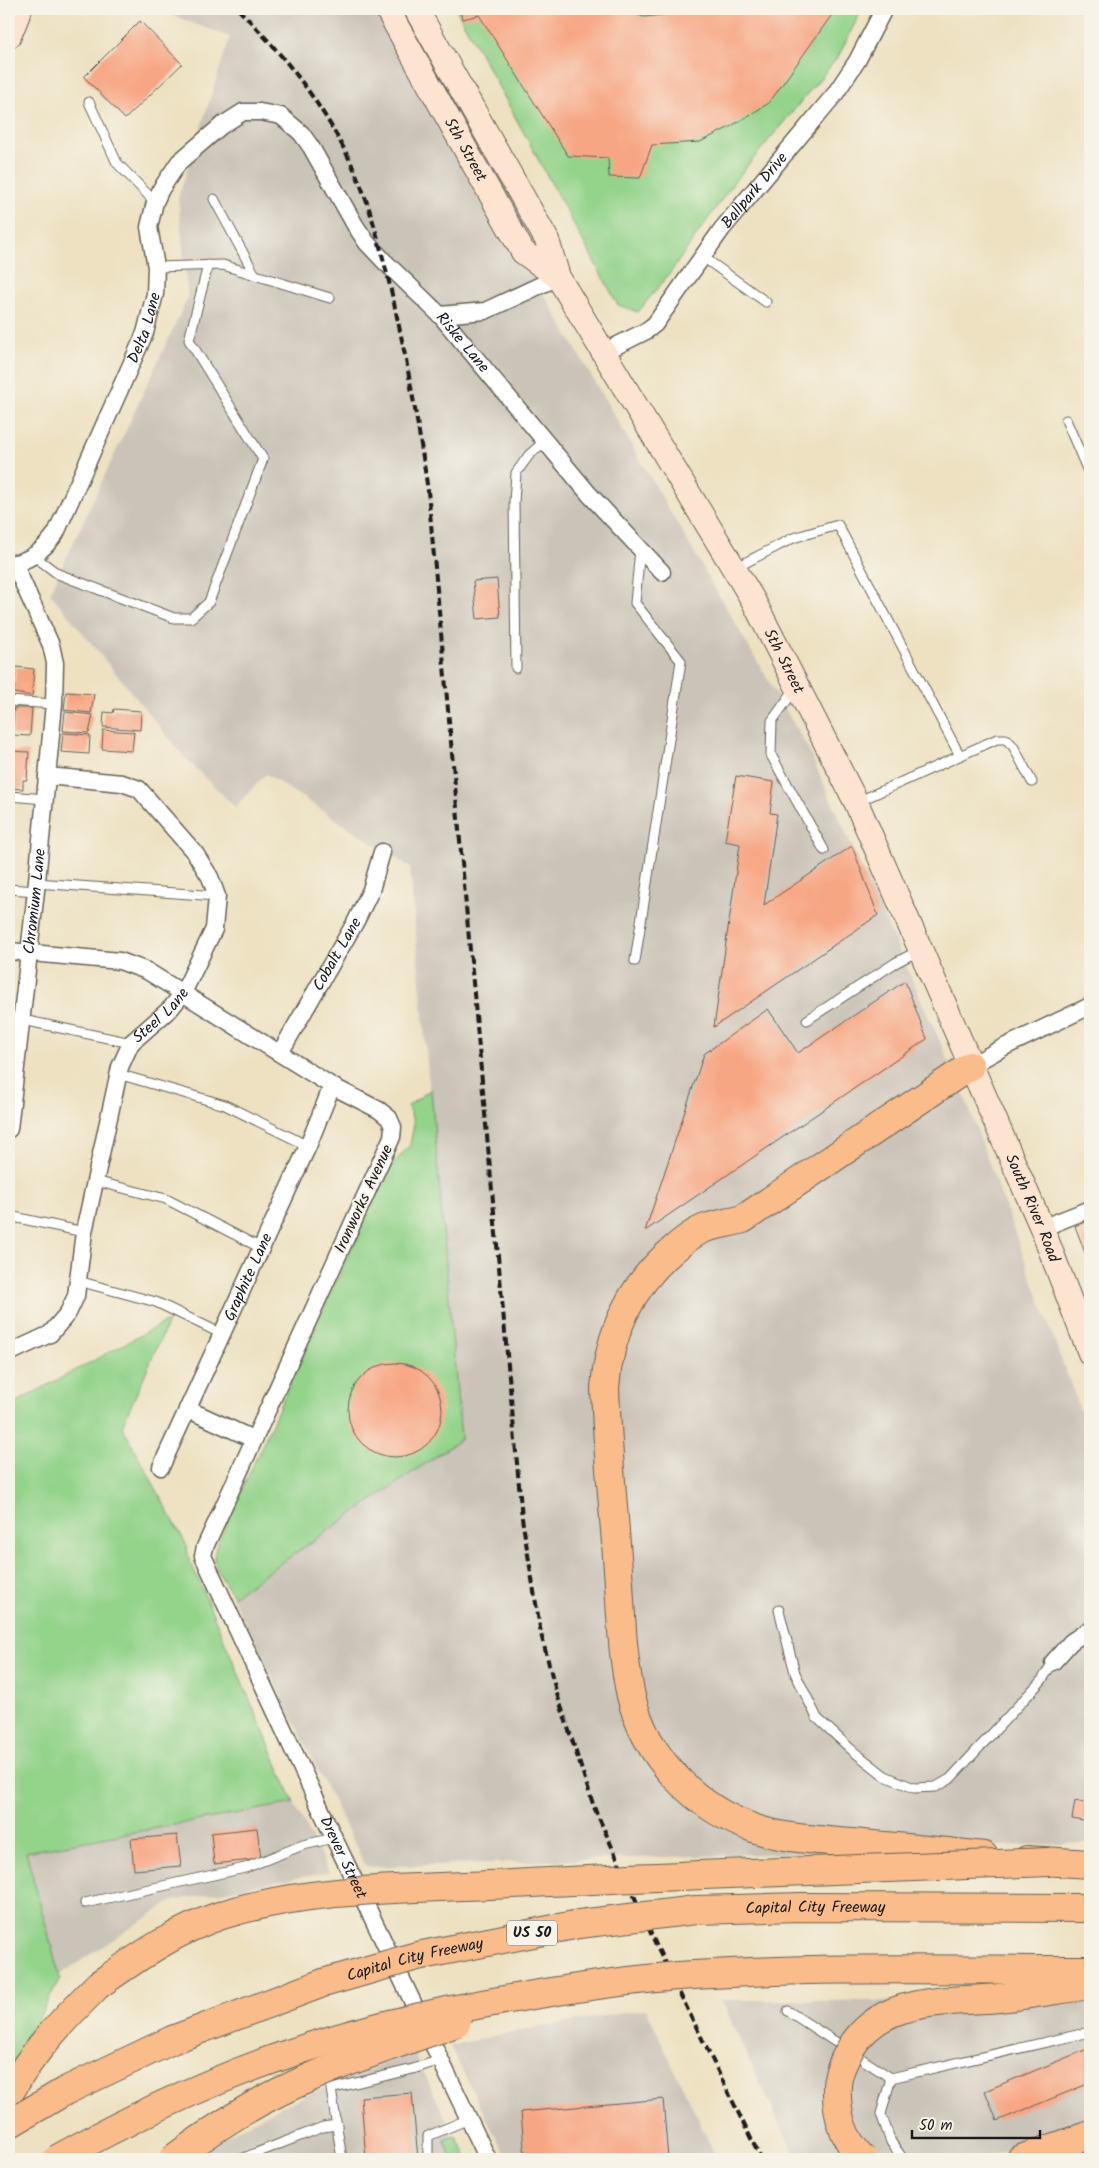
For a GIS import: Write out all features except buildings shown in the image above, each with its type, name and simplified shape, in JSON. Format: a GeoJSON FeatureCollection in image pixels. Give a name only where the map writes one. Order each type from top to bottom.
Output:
{"type":"FeatureCollection","features":[{"type":"Feature","properties":{"kind":"highway"},"geometry":{"type":"LineString","coordinates":[[970,1066],[743,1219],[702,1230],[666,1256],[647,1276],[632,1297],[620,1318],[606,1365],[604,1388],[624,1653],[632,1697],[642,1726],[655,1752],[675,1777],[712,1808],[733,1820],[757,1829],[805,1839],[1050,1862],[1090,1864]]}},
{"type":"Feature","properties":{"kind":"highway"},"geometry":{"type":"LineString","coordinates":[[9,2094],[22,2069],[54,2029],[98,1985],[148,1951],[180,1933],[220,1916],[262,1904],[314,1896],[601,1879],[1050,1862]]}},
{"type":"Feature","properties":{"kind":"highway","name":"Capital City Freeway"},"geometry":{"type":"LineString","coordinates":[[9,2124],[65,2091],[172,2040],[323,1983],[436,1952],[579,1924],[696,1910],[801,1907],[1090,1908]]}},
{"type":"Feature","properties":{"kind":"highway"},"geometry":{"type":"LineString","coordinates":[[57,2159],[176,2100],[284,2055],[410,2018],[540,1993],[611,1983],[694,1975],[807,1970],[1090,1970]]}},
{"type":"Feature","properties":{"kind":"highway"},"geometry":{"type":"LineString","coordinates":[[863,2159],[852,2148],[841,2126],[836,2107],[837,2083],[843,2061],[855,2041],[870,2026],[889,2014],[906,2007],[927,2002],[999,1998],[1090,1985]]}},
{"type":"Feature","properties":{"kind":"highway"},"geometry":{"type":"LineString","coordinates":[[173,2159],[233,2118],[278,2092],[403,2041],[540,1993]]}},
{"type":"Feature","properties":{"kind":"highway"},"geometry":{"type":"LineString","coordinates":[[1021,2159],[1090,2135]]}},
{"type":"Feature","properties":{"kind":"main road"},"geometry":{"type":"LineString","coordinates":[[9,36],[20,9]]}},
{"type":"Feature","properties":{"kind":"main road","name":"5th Street"},"geometry":{"type":"LineString","coordinates":[[387,9],[523,252],[558,277]]}},
{"type":"Feature","properties":{"kind":"main road","name":"5th Street"},"geometry":{"type":"LineString","coordinates":[[416,9],[547,240],[558,277],[753,600],[856,802],[950,1014],[970,1066]]}},
{"type":"Feature","properties":{"kind":"main road","name":"South River Road"},"geometry":{"type":"LineString","coordinates":[[970,1066],[1042,1228],[1088,1339]]}},
{"type":"Feature","properties":{"kind":"street","name":"Ballpark Drive"},"geometry":{"type":"LineString","coordinates":[[604,352],[646,331],[655,324],[745,200],[813,123],[835,94],[857,61],[884,9]]}},
{"type":"Feature","properties":{"kind":"street","name":"Delta Lane"},"geometry":{"type":"LineString","coordinates":[[11,564],[23,562],[34,556],[45,548],[56,534],[146,333],[155,294],[156,267],[149,227],[155,202],[168,176],[179,162],[221,126],[243,112],[270,113]]}},
{"type":"Feature","properties":{"kind":"street","name":"Riske Lane"},"geometry":{"type":"LineString","coordinates":[[270,113],[281,116],[301,133],[312,147],[367,243],[384,262],[440,315],[589,494],[662,572]]}},
{"type":"Feature","properties":{"kind":"street"},"geometry":{"type":"LineString","coordinates":[[440,315],[485,311],[558,277]]}},
{"type":"Feature","properties":{"kind":"street","name":"Chromium Lane"},"geometry":{"type":"LineString","coordinates":[[9,1118],[16,1018],[30,953],[37,887],[54,704],[55,663],[51,646],[11,564]]}},
{"type":"Feature","properties":{"kind":"street","name":"Steel Lane"},"geometry":{"type":"LineString","coordinates":[[9,1353],[50,1334],[68,1313],[76,1296],[84,1232],[118,1074],[131,1043],[171,1008],[184,993],[214,929],[217,896],[210,877],[195,853],[139,789],[122,783],[47,776]]}},
{"type":"Feature","properties":{"kind":"street","name":"Cobalt Lane"},"geometry":{"type":"LineString","coordinates":[[280,1053],[356,921],[371,890],[382,852]]}},
{"type":"Feature","properties":{"kind":"street","name":"Ironworks Avenue"},"geometry":{"type":"LineString","coordinates":[[9,951],[120,961],[147,971],[332,1086],[384,1113],[393,1127],[392,1137],[253,1439],[203,1556]]}},
{"type":"Feature","properties":{"kind":"street"},"geometry":{"type":"LineString","coordinates":[[970,1066],[1002,1048],[1090,1006]]}},
{"type":"Feature","properties":{"kind":"street","name":"Graphite Lane"},"geometry":{"type":"LineString","coordinates":[[160,1466],[308,1146],[332,1086]]}},
{"type":"Feature","properties":{"kind":"street"},"geometry":{"type":"LineString","coordinates":[[1042,1228],[1090,1209]]}},
{"type":"Feature","properties":{"kind":"street"},"geometry":{"type":"LineString","coordinates":[[187,1409],[253,1439]]}},
{"type":"Feature","properties":{"kind":"street","name":"Drever Street"},"geometry":{"type":"LineString","coordinates":[[203,1556],[334,1838],[488,2159]]}},
{"type":"Feature","properties":{"kind":"street"},"geometry":{"type":"LineString","coordinates":[[1053,1662],[1071,1642],[1090,1629]]}},
{"type":"Feature","properties":{"kind":"lane"},"geometry":{"type":"LineString","coordinates":[[88,102],[117,164],[155,202]]}},
{"type":"Feature","properties":{"kind":"lane"},"geometry":{"type":"LineString","coordinates":[[214,199],[255,275]]}},
{"type":"Feature","properties":{"kind":"lane"},"geometry":{"type":"LineString","coordinates":[[703,257],[766,302]]}},
{"type":"Feature","properties":{"kind":"lane"},"geometry":{"type":"LineString","coordinates":[[156,267],[223,264],[330,298]]}},
{"type":"Feature","properties":{"kind":"lane"},"geometry":{"type":"LineString","coordinates":[[34,556],[58,574],[174,618],[191,618],[209,602],[263,459],[190,340],[208,265]]}},
{"type":"Feature","properties":{"kind":"lane"},"geometry":{"type":"LineString","coordinates":[[1066,420],[1090,476]]}},
{"type":"Feature","properties":{"kind":"lane"},"geometry":{"type":"LineString","coordinates":[[516,668],[514,502],[516,473],[529,455],[545,441]]}},
{"type":"Feature","properties":{"kind":"lane"},"geometry":{"type":"LineString","coordinates":[[734,569],[793,538],[838,524],[959,754]]}},
{"type":"Feature","properties":{"kind":"lane"},"geometry":{"type":"LineString","coordinates":[[635,961],[681,661],[635,603],[640,549]]}},
{"type":"Feature","properties":{"kind":"lane"},"geometry":{"type":"LineString","coordinates":[[797,686],[772,721],[771,755],[824,850]]}},
{"type":"Feature","properties":{"kind":"lane"},"geometry":{"type":"LineString","coordinates":[[9,701],[54,704]]}},
{"type":"Feature","properties":{"kind":"lane"},"geometry":{"type":"LineString","coordinates":[[856,802],[997,738],[1006,739],[1013,746],[1032,782]]}},
{"type":"Feature","properties":{"kind":"lane"},"geometry":{"type":"LineString","coordinates":[[9,796],[45,799]]}},
{"type":"Feature","properties":{"kind":"lane"},"geometry":{"type":"LineString","coordinates":[[9,889],[37,887],[217,896]]}},
{"type":"Feature","properties":{"kind":"lane"},"geometry":{"type":"LineString","coordinates":[[807,1020],[895,963],[921,950]]}},
{"type":"Feature","properties":{"kind":"lane"},"geometry":{"type":"LineString","coordinates":[[16,1018],[131,1043]]}},
{"type":"Feature","properties":{"kind":"lane"},"geometry":{"type":"LineString","coordinates":[[118,1074],[225,1105],[308,1146]]}},
{"type":"Feature","properties":{"kind":"lane"},"geometry":{"type":"LineString","coordinates":[[95,1181],[166,1199],[261,1248]]}},
{"type":"Feature","properties":{"kind":"lane"},"geometry":{"type":"LineString","coordinates":[[9,1216],[84,1232]]}},
{"type":"Feature","properties":{"kind":"lane"},"geometry":{"type":"LineString","coordinates":[[78,1281],[156,1302],[222,1334]]}},
{"type":"Feature","properties":{"kind":"lane"},"geometry":{"type":"LineString","coordinates":[[779,1610],[795,1672],[817,1718],[853,1751],[885,1776],[914,1788],[936,1787],[950,1779],[1042,1680],[1053,1662]]}},
{"type":"Feature","properties":{"kind":"lane"},"geometry":{"type":"LineString","coordinates":[[85,1902],[245,1868],[303,1845],[334,1838]]}},
{"type":"Feature","properties":{"kind":"lane"},"geometry":{"type":"LineString","coordinates":[[788,2011],[891,2078],[1090,2032]]}},
{"type":"Feature","properties":{"kind":"lane"},"geometry":{"type":"LineString","coordinates":[[342,2159],[331,2089],[413,2070],[440,2060]]}},
{"type":"Feature","properties":{"kind":"lane"},"geometry":{"type":"LineString","coordinates":[[891,2078],[881,2114],[891,2142],[903,2159]]}},
{"type":"Feature","properties":{"kind":"lane"},"geometry":{"type":"LineString","coordinates":[[428,2159],[428,2136],[469,2119]]}},
{"type":"Feature","properties":{"kind":"lane"},"geometry":{"type":"LineString","coordinates":[[241,2159],[323,2127],[337,2125]]}},
{"type":"Feature","properties":{"kind":"shaded area"},"geometry":{"type":"Polygon","coordinates":[[[155,9],[378,9],[807,747],[964,1095],[1090,1437],[1090,1843],[366,1867],[232,1597],[460,1439],[410,867],[266,774],[235,807],[186,759],[50,593],[188,297],[178,198],[230,37],[155,9]]]}},
{"type":"Feature","properties":{"kind":"shaded area"},"geometry":{"type":"Polygon","coordinates":[[[294,1803],[329,1872],[172,1901],[59,1975],[26,1852],[294,1803]]]}},
{"type":"Feature","properties":{"kind":"shaded area"},"geometry":{"type":"Polygon","coordinates":[[[721,2000],[1090,2002],[1090,2120],[983,2159],[796,2159],[721,2000]]]}},
{"type":"Feature","properties":{"kind":"shaded area"},"geometry":{"type":"Polygon","coordinates":[[[646,2009],[717,2159],[507,2159],[450,2046],[511,2032],[646,2009]]]}},
{"type":"Feature","properties":{"kind":"shaded area"},"geometry":{"type":"Polygon","coordinates":[[[413,2051],[465,2159],[195,2159],[211,2144],[284,2105],[413,2051]]]}},
{"type":"Feature","properties":{"kind":"shaded area"},"geometry":{"type":"Polygon","coordinates":[[[1090,2149],[1090,2159],[1062,2159],[1090,2149]]]}},
{"type":"Feature","properties":{"kind":"green space"},"geometry":{"type":"Polygon","coordinates":[[[456,9],[862,9],[838,57],[734,182],[670,273],[638,312],[618,305],[456,9]]]}},
{"type":"Feature","properties":{"kind":"green space"},"geometry":{"type":"Polygon","coordinates":[[[431,1089],[461,1439],[233,1596],[216,1566],[216,1547],[386,1172],[410,1145],[414,1124],[408,1106],[431,1089]]]}},
{"type":"Feature","properties":{"kind":"green space"},"geometry":{"type":"Polygon","coordinates":[[[169,1320],[122,1426],[187,1546],[188,1556],[294,1803],[26,1852],[60,1978],[9,2075],[9,1406],[169,1320]]]}},
{"type":"Feature","properties":{"kind":"green space"},"geometry":{"type":"Polygon","coordinates":[[[456,2136],[468,2159],[451,2159],[445,2140],[456,2136]]]}},
{"type":"Feature","properties":{"kind":"railway"},"geometry":{"type":"LineString","coordinates":[[238,9],[282,57],[309,91],[343,147],[359,181],[381,250],[411,388],[428,491],[522,1518],[541,1634],[556,1691],[594,1807],[657,1947],[761,2159]]}}]}
